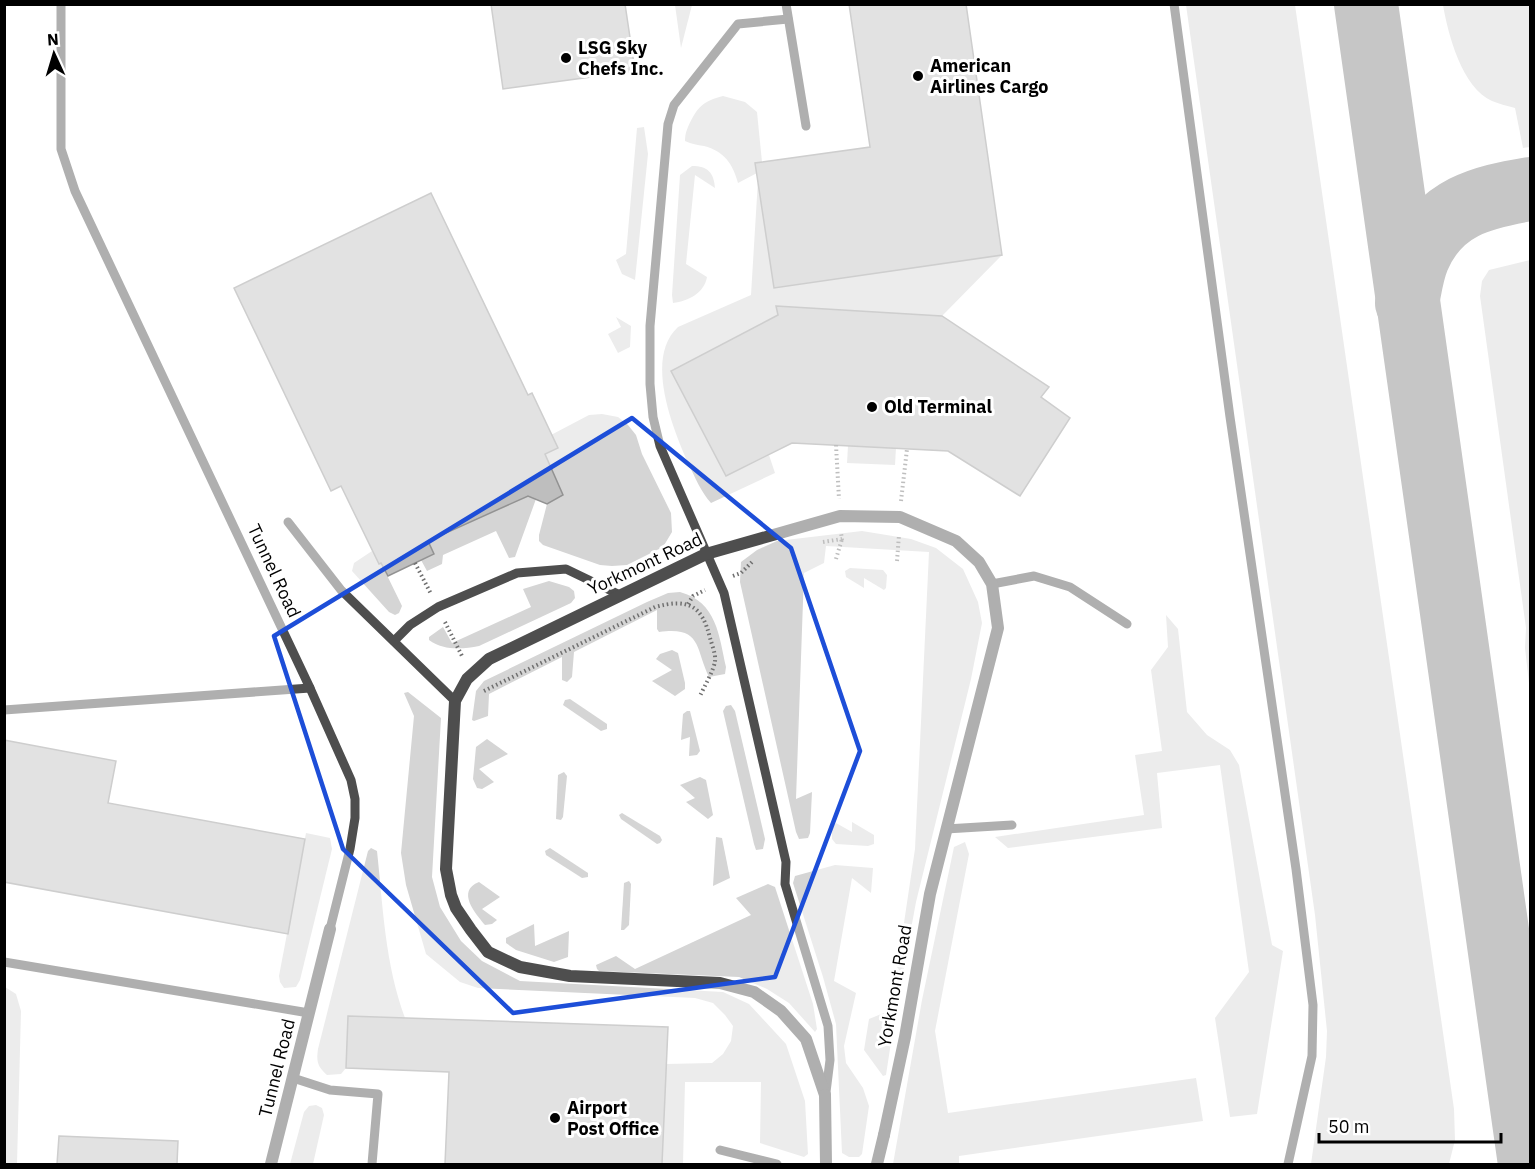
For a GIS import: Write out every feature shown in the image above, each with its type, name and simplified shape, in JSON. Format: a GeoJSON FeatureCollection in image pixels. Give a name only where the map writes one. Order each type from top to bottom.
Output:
{"type":"FeatureCollection","features":[{"type":"Feature","properties":{"kind":"street","name":"Yorkmont Road"},"geometry":{"type":"LineString","coordinates":[[826,1164],[825,1095],[806,1039],[781,1011],[754,992],[720,983],[570,976],[520,967],[488,952],[477,938],[456,908],[451,896],[446,869],[454,701],[466,679],[489,659],[706,554],[840,516],[900,518],[956,541],[979,562],[993,584],[998,628],[930,894],[905,1037],[878,1164]]}},
{"type":"Feature","properties":{"kind":"street","name":"Tunnel Road"},"geometry":{"type":"LineString","coordinates":[[271,1164],[330,928]]}},
{"type":"Feature","properties":{"kind":"lane","name":"Tunnel Road"},"geometry":{"type":"LineString","coordinates":[[61,4],[61,149],[75,191],[310,688],[351,780],[355,799],[355,818],[350,849],[330,928]]}},
{"type":"Feature","properties":{"kind":"lane"},"geometry":{"type":"LineString","coordinates":[[786,4],[806,126]]}},
{"type":"Feature","properties":{"kind":"lane"},"geometry":{"type":"LineString","coordinates":[[1174,4],[1230,417],[1290,824],[1313,1005],[1312,1056],[1288,1164]]}},
{"type":"Feature","properties":{"kind":"lane"},"geometry":{"type":"LineString","coordinates":[[788,19],[738,24],[675,105],[668,124],[650,326],[650,384],[653,417],[660,446],[724,593],[786,862],[785,884],[828,1026],[830,1060],[825,1095]]}},
{"type":"Feature","properties":{"kind":"lane"},"geometry":{"type":"LineString","coordinates":[[288,522],[341,590],[454,701]]}},
{"type":"Feature","properties":{"kind":"lane"},"geometry":{"type":"LineString","coordinates":[[394,641],[410,625],[438,607],[517,573],[566,569],[620,596]]}},
{"type":"Feature","properties":{"kind":"lane"},"geometry":{"type":"LineString","coordinates":[[993,584],[1034,576],[1070,587],[1127,624]]}},
{"type":"Feature","properties":{"kind":"lane"},"geometry":{"type":"LineString","coordinates":[[4,710],[310,688]]}},
{"type":"Feature","properties":{"kind":"lane"},"geometry":{"type":"LineString","coordinates":[[946,829],[1012,825]]}},
{"type":"Feature","properties":{"kind":"lane"},"geometry":{"type":"LineString","coordinates":[[4,962],[309,1013]]}},
{"type":"Feature","properties":{"kind":"lane"},"geometry":{"type":"LineString","coordinates":[[293,1078],[330,1090],[378,1094],[372,1164]]}},
{"type":"Feature","properties":{"kind":"lane"},"geometry":{"type":"LineString","coordinates":[[720,1150],[777,1164]]}},
{"type":"Feature","properties":{"kind":"path"},"geometry":{"type":"LineString","coordinates":[[836,559],[842,539]]}},
{"type":"Feature","properties":{"kind":"highlighted area"},"geometry":{"type":"Polygon","coordinates":[[[632,418],[791,548],[860,751],[775,977],[513,1013],[343,849],[274,636],[632,418]]]}},
{"type":"Feature","properties":{"kind":"shaded area"},"geometry":{"type":"Polygon","coordinates":[[[675,5],[692,5],[681,48],[675,5]]]}},
{"type":"Feature","properties":{"kind":"shaded area"},"geometry":{"type":"Polygon","coordinates":[[[1186,5],[1295,5],[1454,1109],[1455,1140],[1449,1164],[1311,1164],[1326,1057],[1327,1031],[1315,915],[1186,5]]]}},
{"type":"Feature","properties":{"kind":"shaded area"},"geometry":{"type":"Polygon","coordinates":[[[1443,5],[1530,5],[1530,147],[1523,148],[1515,108],[1492,101],[1472,85],[1458,59],[1443,5]]]}},
{"type":"Feature","properties":{"kind":"shaded area"},"geometry":{"type":"Polygon","coordinates":[[[723,96],[745,102],[757,112],[762,162],[757,173],[738,183],[727,159],[717,151],[685,141],[694,114],[710,100],[723,96]]]}},
{"type":"Feature","properties":{"kind":"shaded area"},"geometry":{"type":"Polygon","coordinates":[[[644,127],[648,154],[635,280],[622,274],[616,260],[626,254],[637,128],[644,127]]]}},
{"type":"Feature","properties":{"kind":"shaded area"},"geometry":{"type":"Polygon","coordinates":[[[692,166],[709,171],[712,174],[715,188],[695,175],[686,264],[707,277],[699,292],[685,300],[673,303],[680,175],[692,166]]]}},
{"type":"Feature","properties":{"kind":"shaded area"},"geometry":{"type":"Polygon","coordinates":[[[758,180],[774,288],[1002,255],[942,316],[793,307],[671,371],[726,476],[769,455],[775,473],[711,503],[696,479],[675,432],[665,394],[662,375],[663,357],[668,340],[678,327],[751,295],[758,180]]]}},
{"type":"Feature","properties":{"kind":"shaded area"},"geometry":{"type":"Polygon","coordinates":[[[1530,260],[1530,692],[1525,648],[1526,628],[1480,296],[1482,281],[1489,270],[1530,260]]]}},
{"type":"Feature","properties":{"kind":"shaded area"},"geometry":{"type":"Polygon","coordinates":[[[616,317],[631,326],[630,347],[618,353],[608,334],[621,327],[616,317]]]}},
{"type":"Feature","properties":{"kind":"shaded area"},"geometry":{"type":"Polygon","coordinates":[[[602,414],[618,417],[636,435],[642,454],[671,513],[672,532],[663,547],[627,565],[600,565],[543,545],[539,541],[547,504],[563,495],[545,454],[551,435],[589,415],[602,414]]]}},
{"type":"Feature","properties":{"kind":"shaded area"},"geometry":{"type":"Polygon","coordinates":[[[848,446],[896,448],[895,465],[847,463],[848,446]]]}},
{"type":"Feature","properties":{"kind":"shaded area"},"geometry":{"type":"Polygon","coordinates":[[[528,496],[536,499],[515,557],[509,558],[496,531],[443,555],[442,564],[427,571],[421,560],[434,554],[428,541],[528,496]]]}},
{"type":"Feature","properties":{"kind":"shaded area"},"geometry":{"type":"Polygon","coordinates":[[[862,531],[911,539],[936,548],[963,569],[978,602],[982,623],[971,679],[916,902],[886,1075],[883,1076],[864,1050],[869,1019],[891,1010],[915,849],[929,552],[826,546],[824,563],[804,573],[796,799],[812,792],[808,838],[799,839],[796,832],[740,582],[741,562],[757,550],[777,541],[862,531]]]}},
{"type":"Feature","properties":{"kind":"shaded area"},"geometry":{"type":"Polygon","coordinates":[[[372,551],[381,563],[402,606],[399,613],[395,615],[389,612],[352,571],[354,563],[372,551]]]}},
{"type":"Feature","properties":{"kind":"shaded area"},"geometry":{"type":"Polygon","coordinates":[[[850,568],[883,570],[887,575],[886,588],[884,590],[864,578],[864,588],[846,577],[845,571],[850,568]]]}},
{"type":"Feature","properties":{"kind":"shaded area"},"geometry":{"type":"Polygon","coordinates":[[[549,581],[569,587],[574,591],[575,598],[571,603],[479,646],[447,648],[429,640],[429,637],[443,627],[452,643],[531,607],[523,589],[549,581]]]}},
{"type":"Feature","properties":{"kind":"shaded area"},"geometry":{"type":"Polygon","coordinates":[[[680,592],[692,597],[709,612],[718,632],[726,667],[725,674],[709,677],[695,641],[690,636],[683,632],[659,632],[657,610],[574,652],[572,677],[567,682],[562,680],[562,657],[489,694],[488,716],[472,720],[476,691],[484,681],[647,602],[668,593],[680,592]]]}},
{"type":"Feature","properties":{"kind":"shaded area"},"geometry":{"type":"Polygon","coordinates":[[[1166,615],[1178,629],[1187,712],[1207,735],[1230,750],[1239,765],[1272,945],[1283,951],[1257,1114],[1230,1117],[1215,1018],[1249,972],[1220,765],[1157,773],[1162,828],[1008,848],[995,837],[1144,815],[1135,755],[1162,751],[1151,670],[1168,647],[1166,615]]]}},
{"type":"Feature","properties":{"kind":"shaded area"},"geometry":{"type":"Polygon","coordinates":[[[672,650],[678,653],[685,683],[685,689],[675,696],[652,681],[672,670],[656,659],[660,654],[672,650]]]}},
{"type":"Feature","properties":{"kind":"shaded area"},"geometry":{"type":"Polygon","coordinates":[[[408,692],[441,718],[432,877],[440,907],[461,941],[482,961],[520,981],[723,992],[749,1004],[786,1044],[805,1101],[808,1154],[804,1157],[760,1143],[761,1082],[685,1082],[683,1164],[662,1164],[666,1064],[712,1063],[723,1054],[731,1041],[733,1026],[713,1003],[695,998],[478,988],[460,982],[426,954],[406,885],[401,853],[414,716],[404,693],[408,692]]]}},
{"type":"Feature","properties":{"kind":"shaded area"},"geometry":{"type":"Polygon","coordinates":[[[570,699],[607,724],[607,729],[601,731],[563,705],[565,700],[570,699]]]}},
{"type":"Feature","properties":{"kind":"shaded area"},"geometry":{"type":"Polygon","coordinates":[[[731,705],[735,711],[765,839],[763,849],[756,850],[754,844],[723,711],[726,706],[731,705]]]}},
{"type":"Feature","properties":{"kind":"shaded area"},"geometry":{"type":"Polygon","coordinates":[[[690,711],[700,751],[697,755],[689,756],[690,737],[681,740],[683,714],[690,711]]]}},
{"type":"Feature","properties":{"kind":"shaded area"},"geometry":{"type":"Polygon","coordinates":[[[487,739],[508,754],[479,769],[494,782],[482,789],[477,788],[473,779],[476,747],[487,739]]]}},
{"type":"Feature","properties":{"kind":"shaded area"},"geometry":{"type":"Polygon","coordinates":[[[564,772],[567,776],[561,820],[556,819],[558,775],[564,772]]]}},
{"type":"Feature","properties":{"kind":"shaded area"},"geometry":{"type":"Polygon","coordinates":[[[700,777],[706,780],[713,815],[708,819],[686,802],[695,798],[680,785],[700,777]]]}},
{"type":"Feature","properties":{"kind":"shaded area"},"geometry":{"type":"Polygon","coordinates":[[[622,813],[660,836],[662,840],[660,843],[657,844],[621,819],[619,815],[622,813]]]}},
{"type":"Feature","properties":{"kind":"shaded area"},"geometry":{"type":"Polygon","coordinates":[[[852,822],[874,835],[874,844],[868,846],[836,844],[832,839],[832,828],[836,823],[852,832],[852,822]]]}},
{"type":"Feature","properties":{"kind":"shaded area"},"geometry":{"type":"Polygon","coordinates":[[[306,833],[330,838],[332,849],[300,980],[296,987],[284,988],[279,976],[306,833]]]}},
{"type":"Feature","properties":{"kind":"shaded area"},"geometry":{"type":"Polygon","coordinates":[[[716,837],[722,838],[730,878],[713,886],[716,837]]]}},
{"type":"Feature","properties":{"kind":"shaded area"},"geometry":{"type":"Polygon","coordinates":[[[965,842],[969,854],[935,1031],[948,1113],[1196,1078],[1203,1121],[959,1156],[959,1164],[893,1164],[922,1000],[954,847],[965,842]]]}},
{"type":"Feature","properties":{"kind":"shaded area"},"geometry":{"type":"Polygon","coordinates":[[[371,848],[377,851],[389,956],[405,1018],[349,1016],[346,1068],[341,1074],[327,1075],[318,1064],[318,1049],[368,851],[371,848]]]}},
{"type":"Feature","properties":{"kind":"shaded area"},"geometry":{"type":"Polygon","coordinates":[[[550,848],[588,873],[588,877],[582,878],[546,855],[545,851],[550,848]]]}},
{"type":"Feature","properties":{"kind":"shaded area"},"geometry":{"type":"Polygon","coordinates":[[[835,865],[873,868],[871,893],[852,878],[834,981],[856,993],[844,1046],[846,1063],[863,1088],[869,1106],[862,1154],[859,1157],[849,1157],[842,1153],[836,1024],[793,883],[795,876],[835,865]]]}},
{"type":"Feature","properties":{"kind":"shaded area"},"geometry":{"type":"Polygon","coordinates":[[[629,881],[631,884],[629,925],[621,930],[624,883],[629,881]]]}},
{"type":"Feature","properties":{"kind":"shaded area"},"geometry":{"type":"Polygon","coordinates":[[[479,882],[500,897],[482,909],[497,920],[492,924],[485,925],[468,896],[472,886],[479,882]]]}},
{"type":"Feature","properties":{"kind":"shaded area"},"geometry":{"type":"Polygon","coordinates":[[[768,884],[775,887],[813,1004],[817,1029],[815,1032],[789,1003],[767,989],[739,977],[599,971],[597,969],[596,965],[616,956],[635,969],[751,915],[736,898],[768,884]]]}},
{"type":"Feature","properties":{"kind":"shaded area"},"geometry":{"type":"Polygon","coordinates":[[[534,924],[535,946],[569,931],[568,957],[554,962],[516,950],[506,943],[506,938],[534,924]]]}},
{"type":"Feature","properties":{"kind":"shaded area"},"geometry":{"type":"Polygon","coordinates":[[[5,987],[16,994],[21,1011],[17,1164],[5,1164],[5,987]]]}},
{"type":"Feature","properties":{"kind":"shaded area"},"geometry":{"type":"Polygon","coordinates":[[[316,1105],[322,1108],[324,1115],[313,1164],[290,1164],[304,1112],[309,1106],[316,1105]]]}},
{"type":"Feature","properties":{"kind":"building","name":"LSG Sky Chefs Inc."},"geometry":{"type":"Polygon","coordinates":[[[491,4],[625,4],[635,71],[503,89],[491,4]]]}},
{"type":"Feature","properties":{"kind":"building","name":"American Airlines Cargo"},"geometry":{"type":"Polygon","coordinates":[[[849,4],[966,4],[1002,255],[774,288],[755,163],[870,147],[849,4]]]}},
{"type":"Feature","properties":{"kind":"building"},"geometry":{"type":"Polygon","coordinates":[[[431,193],[528,395],[532,393],[558,448],[545,454],[563,495],[547,504],[528,496],[428,541],[434,554],[388,576],[381,563],[379,564],[341,486],[331,491],[234,288],[431,193]]]}},
{"type":"Feature","properties":{"kind":"building","name":"Old Terminal"},"geometry":{"type":"Polygon","coordinates":[[[776,306],[942,316],[1049,387],[1041,397],[1070,418],[1020,496],[948,451],[792,443],[726,476],[671,371],[778,315],[776,306]]]}},
{"type":"Feature","properties":{"kind":"building"},"geometry":{"type":"Polygon","coordinates":[[[4,740],[116,761],[108,803],[305,839],[288,934],[4,882],[4,740]]]}},
{"type":"Feature","properties":{"kind":"building","name":"Airport Post Office"},"geometry":{"type":"Polygon","coordinates":[[[348,1016],[668,1027],[662,1164],[445,1164],[449,1072],[346,1068],[348,1016]]]}},
{"type":"Feature","properties":{"kind":"building"},"geometry":{"type":"Polygon","coordinates":[[[59,1136],[178,1141],[177,1164],[57,1164],[59,1136]]]}},
{"type":"Feature","properties":{"kind":"taxiway"},"geometry":{"type":"LineString","coordinates":[[1366,4],[1530,1164]]}},
{"type":"Feature","properties":{"kind":"taxiway"},"geometry":{"type":"LineString","coordinates":[[1407,303],[1418,258],[1438,227],[1464,207],[1495,196],[1530,189]]}},
{"type":"Feature","properties":{"kind":"place","name":"LSG Sky Chefs Inc."},"geometry":{"type":"Point","coordinates":[566,58]}},
{"type":"Feature","properties":{"kind":"place","name":"American Airlines Cargo"},"geometry":{"type":"Point","coordinates":[918,76]}},
{"type":"Feature","properties":{"kind":"place","name":"Old Terminal"},"geometry":{"type":"Point","coordinates":[872,407]}},
{"type":"Feature","properties":{"kind":"place","name":"Airport Post Office"},"geometry":{"type":"Point","coordinates":[555,1118]}}]}
